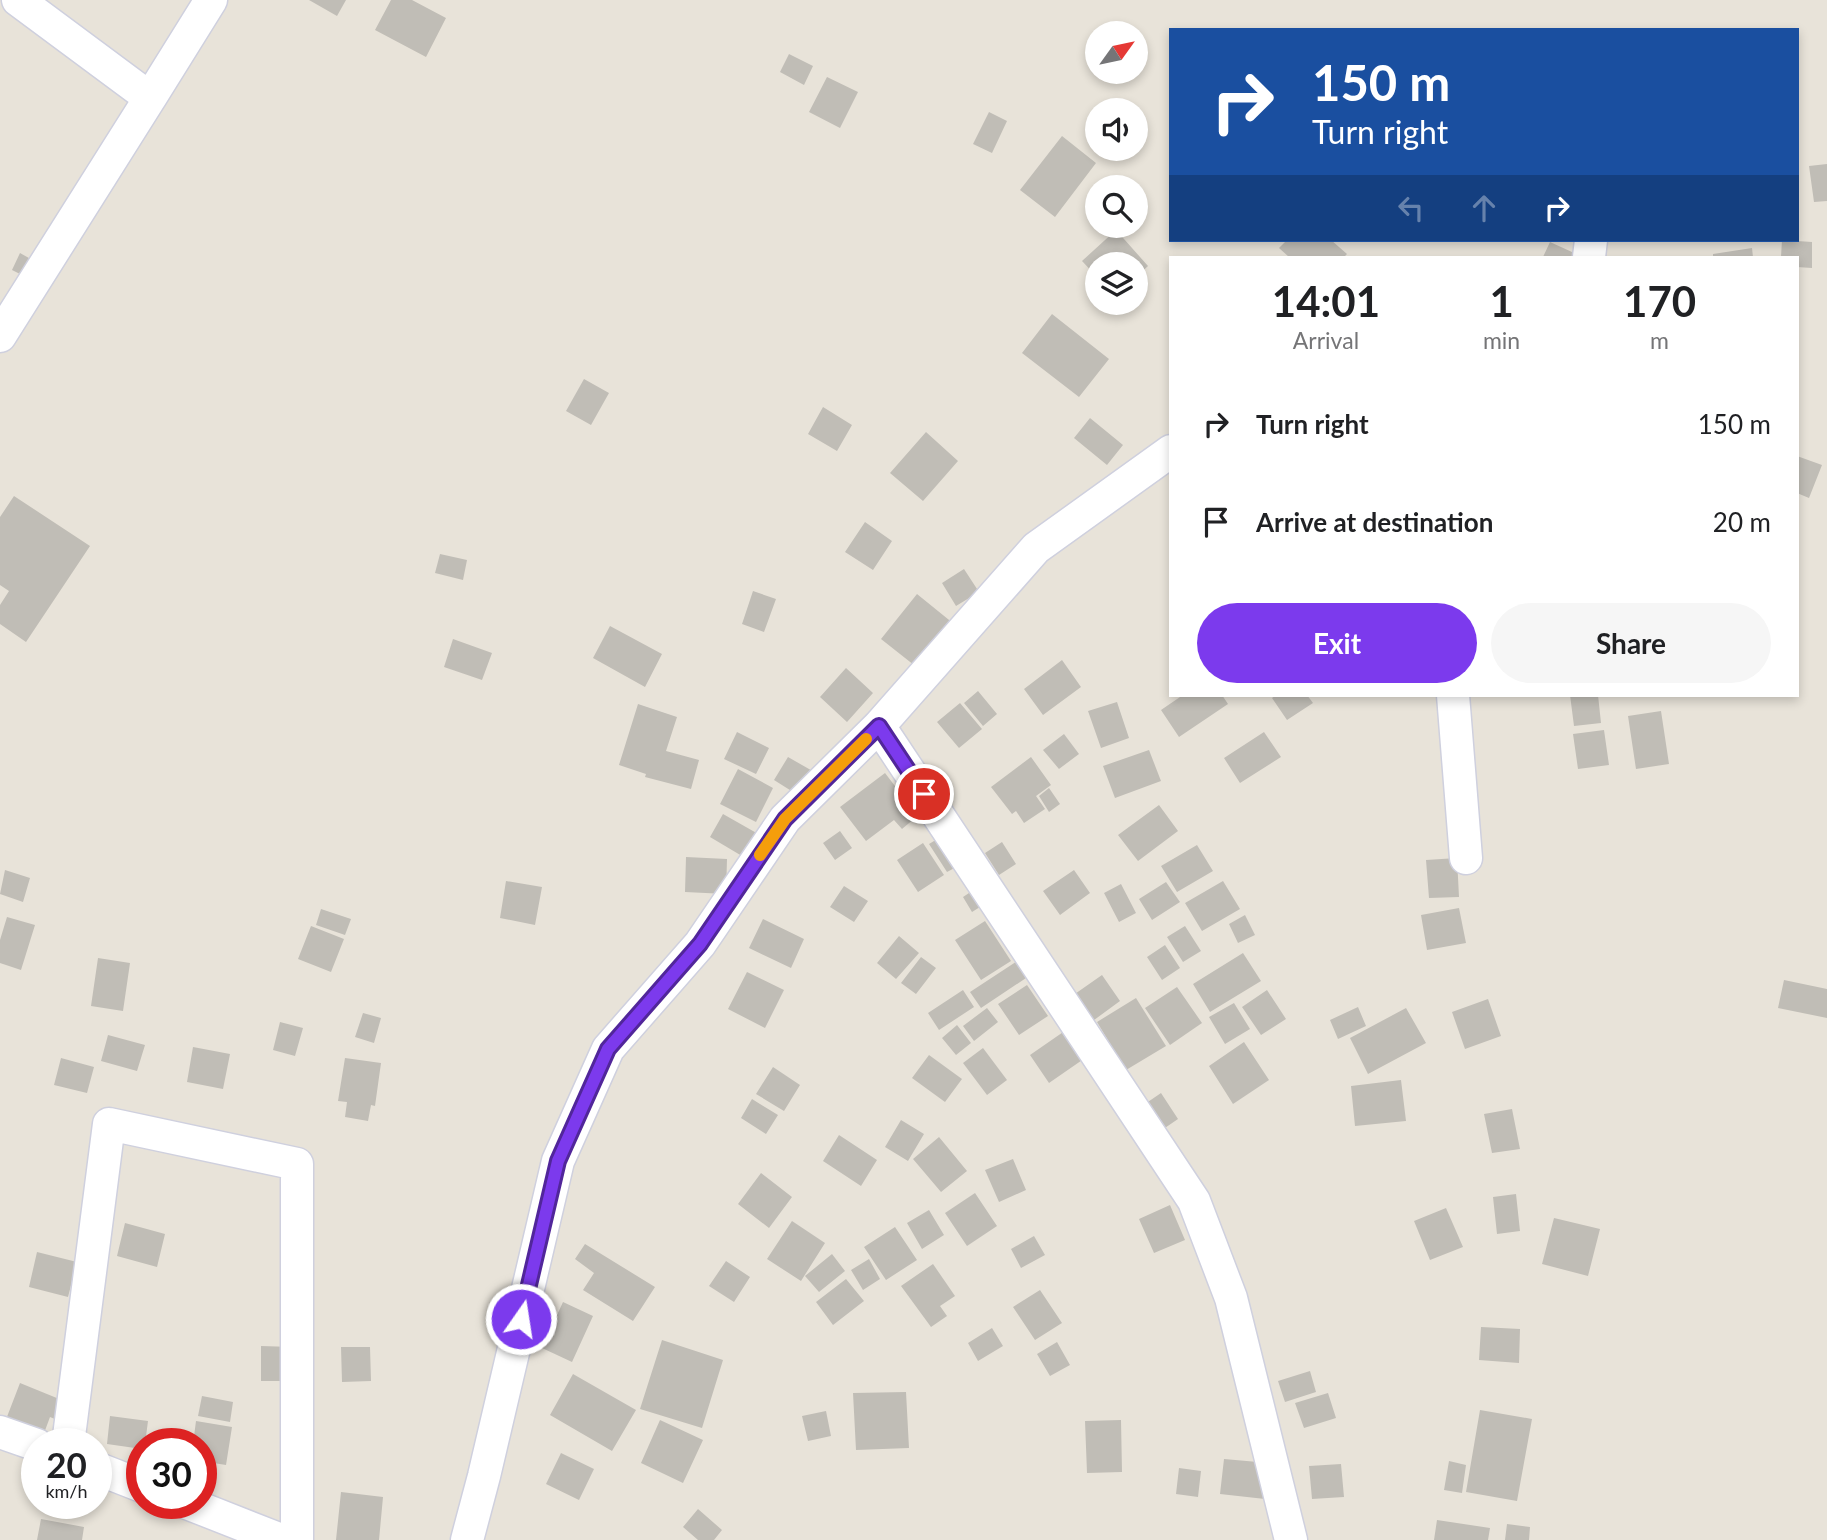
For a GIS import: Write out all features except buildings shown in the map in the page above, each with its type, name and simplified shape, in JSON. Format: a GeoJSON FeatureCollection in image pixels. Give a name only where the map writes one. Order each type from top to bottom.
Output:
{"type":"FeatureCollection","features":[{"type":"Feature","properties":{"kind":"street"},"geometry":{"type":"LineString","coordinates":[[18,0],[150,98]]}},
{"type":"Feature","properties":{"kind":"street"},"geometry":{"type":"LineString","coordinates":[[0,336],[211,0]]}},
{"type":"Feature","properties":{"kind":"street"},"geometry":{"type":"LineString","coordinates":[[467,1540],[558,1161],[608,1049],[700,944],[785,819],[879,726],[1036,548],[1169,452]]}},
{"type":"Feature","properties":{"kind":"street"},"geometry":{"type":"LineString","coordinates":[[1454,697],[1466,858]]}},
{"type":"Feature","properties":{"kind":"street"},"geometry":{"type":"LineString","coordinates":[[879,726],[1194,1201],[1231,1298],[1291,1540]]}},
{"type":"Feature","properties":{"kind":"street"},"geometry":{"type":"LineString","coordinates":[[70,1428],[109,1124],[297,1164],[297,1540]]}},
{"type":"Feature","properties":{"kind":"street"},"geometry":{"type":"LineString","coordinates":[[0,1432],[21,1439]]}},
{"type":"Feature","properties":{"kind":"street"},"geometry":{"type":"LineString","coordinates":[[217,1515],[281,1540]]}},
{"type":"Feature","properties":{"kind":"slow traffic"},"geometry":{"type":"LineString","coordinates":[[760,855],[785,819],[866,739]]}},
{"type":"Feature","properties":{"kind":"route"},"geometry":{"type":"LineString","coordinates":[[521,1319],[558,1161],[608,1049],[700,944],[785,819],[879,726],[924,794]]}}]}
